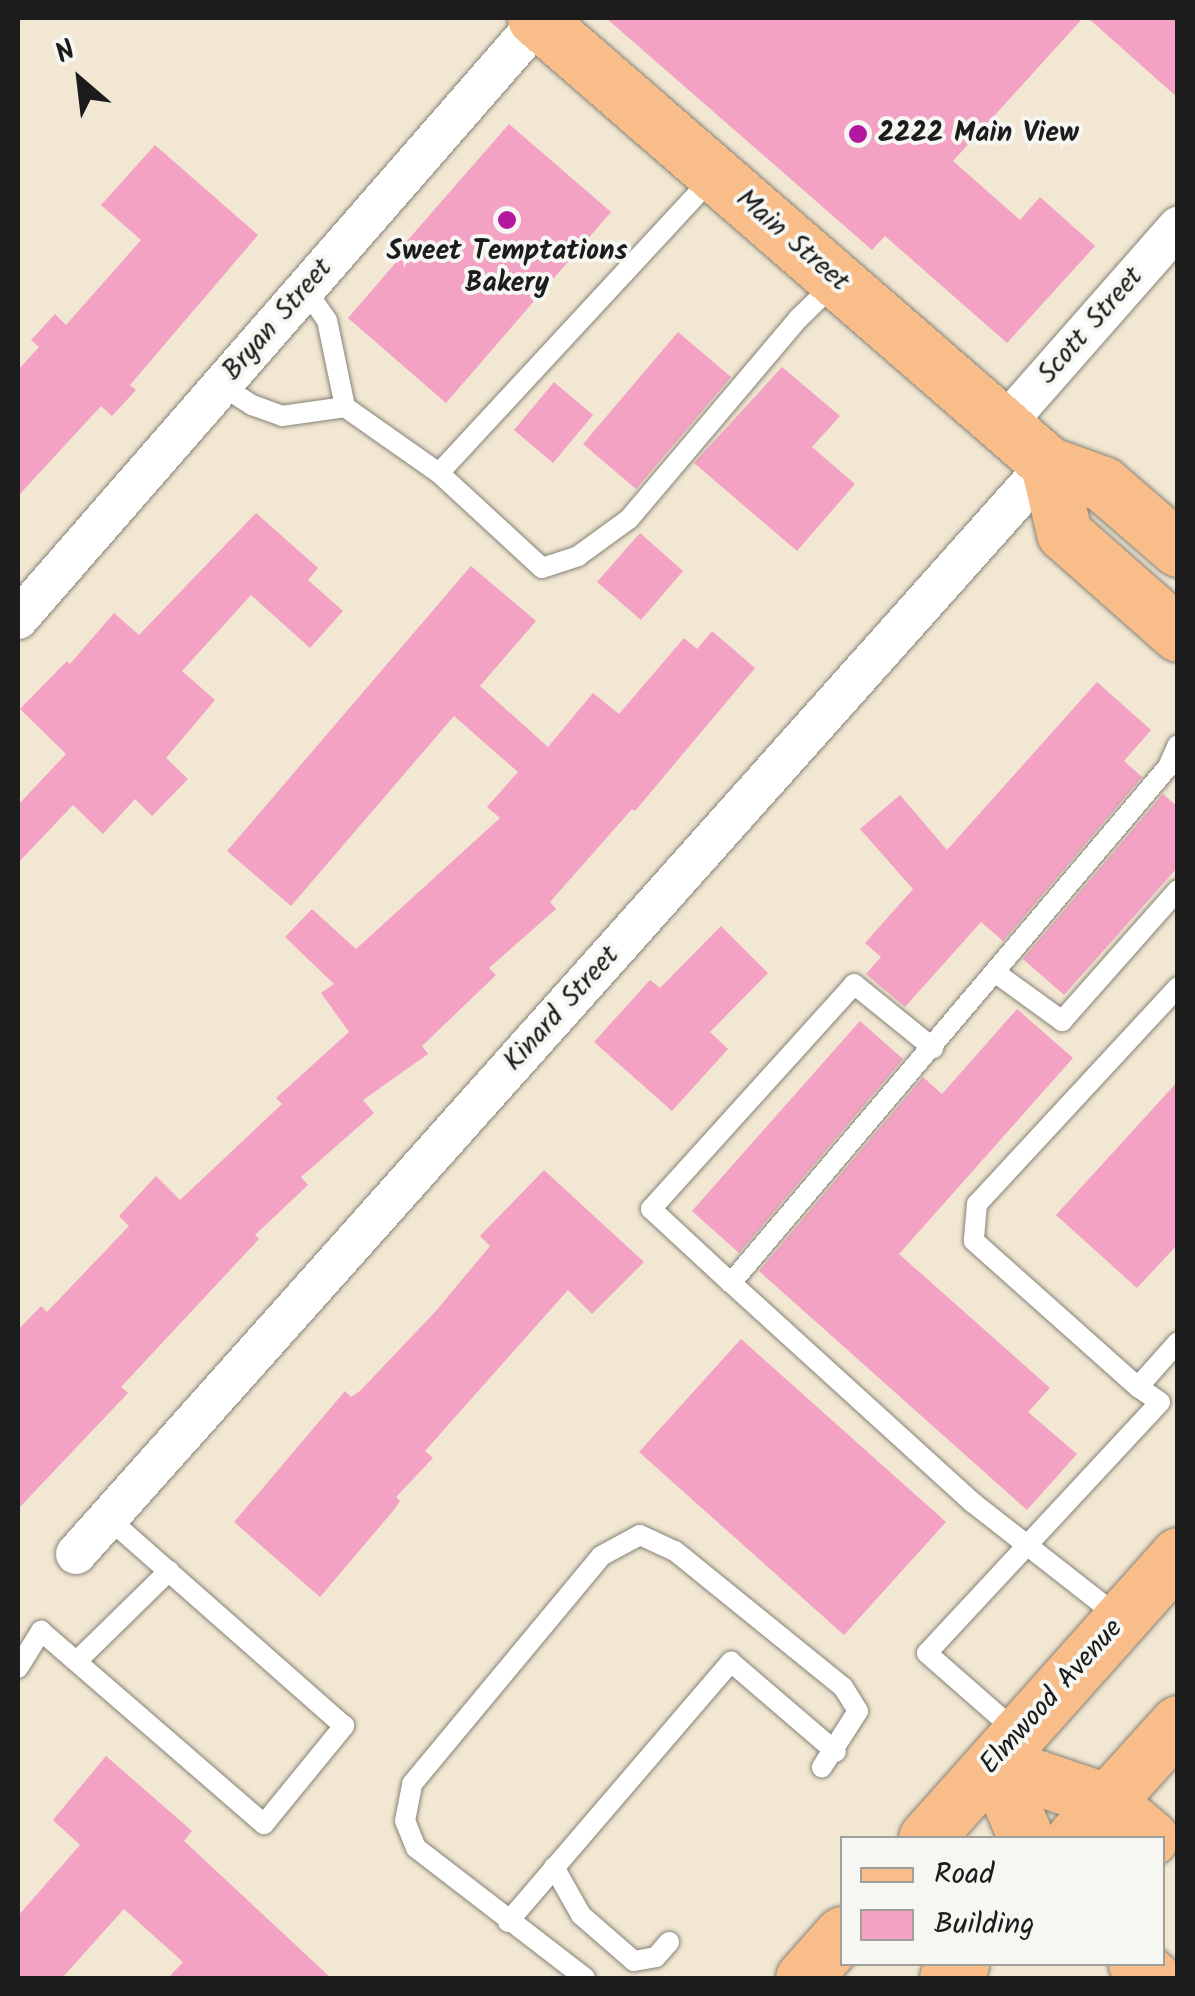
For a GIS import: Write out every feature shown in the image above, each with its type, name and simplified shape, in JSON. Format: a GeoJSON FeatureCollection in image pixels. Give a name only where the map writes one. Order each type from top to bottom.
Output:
{"type":"FeatureCollection","features":[{"type":"Feature","properties":{"kind":"main road","name":"Main Street"},"geometry":{"type":"LineString","coordinates":[[537,19],[1048,464],[1104,484],[1178,549]]}},
{"type":"Feature","properties":{"kind":"main road"},"geometry":{"type":"LineString","coordinates":[[1048,464],[1064,532],[1178,634]]}},
{"type":"Feature","properties":{"kind":"main road","name":"Elmwood Avenue"},"geometry":{"type":"LineString","coordinates":[[928,1836],[1178,1555]]}},
{"type":"Feature","properties":{"kind":"main road"},"geometry":{"type":"LineString","coordinates":[[1090,1820],[1178,1723]]}},
{"type":"Feature","properties":{"kind":"main road"},"geometry":{"type":"LineString","coordinates":[[1007,1749],[1090,1820],[1144,1836]]}},
{"type":"Feature","properties":{"kind":"main road"},"geometry":{"type":"LineString","coordinates":[[1007,1749],[1026,1836]]}},
{"type":"Feature","properties":{"kind":"main road"},"geometry":{"type":"LineString","coordinates":[[803,1978],[840,1936]]}},
{"type":"Feature","properties":{"kind":"street","name":"Bryan Street"},"geometry":{"type":"LineString","coordinates":[[18,619],[537,19]]}},
{"type":"Feature","properties":{"kind":"street","name":"Scott Street"},"geometry":{"type":"LineString","coordinates":[[1004,425],[1178,227]]}},
{"type":"Feature","properties":{"kind":"street","name":"Kinard Street"},"geometry":{"type":"LineString","coordinates":[[76,1554],[1048,464]]}},
{"type":"Feature","properties":{"kind":"lane"},"geometry":{"type":"LineString","coordinates":[[439,473],[716,174]]}},
{"type":"Feature","properties":{"kind":"lane"},"geometry":{"type":"LineString","coordinates":[[221,386],[252,406],[282,416],[345,407],[439,473],[542,568],[578,556],[628,519],[798,318],[837,280]]}},
{"type":"Feature","properties":{"kind":"lane"},"geometry":{"type":"LineString","coordinates":[[305,289],[327,320],[345,407]]}},
{"type":"Feature","properties":{"kind":"lane"},"geometry":{"type":"LineString","coordinates":[[732,1283],[1173,771],[1178,745]]}},
{"type":"Feature","properties":{"kind":"lane"},"geometry":{"type":"LineString","coordinates":[[996,973],[1062,1021],[1178,890]]}},
{"type":"Feature","properties":{"kind":"lane"},"geometry":{"type":"LineString","coordinates":[[933,1048],[854,984],[652,1208],[972,1502],[1122,1619]]}},
{"type":"Feature","properties":{"kind":"lane"},"geometry":{"type":"LineString","coordinates":[[1007,1749],[928,1653],[1160,1402],[1138,1387],[974,1240],[976,1204],[1178,987]]}},
{"type":"Feature","properties":{"kind":"lane"},"geometry":{"type":"LineString","coordinates":[[1138,1387],[1178,1342]]}},
{"type":"Feature","properties":{"kind":"lane"},"geometry":{"type":"LineString","coordinates":[[18,1668],[42,1630],[264,1824],[344,1726],[108,1518]]}},
{"type":"Feature","properties":{"kind":"lane"},"geometry":{"type":"LineString","coordinates":[[508,1922],[731,1662],[829,1759],[858,1712],[843,1686],[675,1550],[640,1535],[601,1556],[412,1784],[405,1820],[416,1848],[508,1922],[584,1978]]}},
{"type":"Feature","properties":{"kind":"lane"},"geometry":{"type":"LineString","coordinates":[[76,1661],[168,1571]]}},
{"type":"Feature","properties":{"kind":"lane"},"geometry":{"type":"LineString","coordinates":[[554,1867],[581,1916],[634,1961],[656,1957],[669,1942]]}},
{"type":"Feature","properties":{"kind":"building","name":"2222 Main View"},"geometry":{"type":"Polygon","coordinates":[[[606,18],[1083,18],[953,161],[1020,220],[1040,197],[1095,246],[1007,343],[885,236],[872,250],[606,18]]]}},
{"type":"Feature","properties":{"kind":"building","name":"2222 Main View"},"geometry":{"type":"Polygon","coordinates":[[[1088,18],[1178,18],[1178,98],[1088,18]]]}},
{"type":"Feature","properties":{"kind":"building"},"geometry":{"type":"Polygon","coordinates":[[[509,124],[611,212],[446,403],[348,318],[405,252],[400,249],[509,124]]]}},
{"type":"Feature","properties":{"kind":"building"},"geometry":{"type":"Polygon","coordinates":[[[155,145],[258,235],[130,385],[136,390],[112,416],[101,406],[18,496],[18,370],[39,347],[31,340],[55,314],[66,325],[141,240],[101,205],[155,145]]]}},
{"type":"Feature","properties":{"kind":"building"},"geometry":{"type":"Polygon","coordinates":[[[678,332],[731,377],[636,489],[583,444],[678,332]]]}},
{"type":"Feature","properties":{"kind":"building"},"geometry":{"type":"Polygon","coordinates":[[[782,367],[840,416],[812,447],[855,484],[797,551],[694,463],[782,367]]]}},
{"type":"Feature","properties":{"kind":"building"},"geometry":{"type":"Polygon","coordinates":[[[554,382],[593,415],[553,463],[514,430],[554,382]]]}},
{"type":"Feature","properties":{"kind":"building"},"geometry":{"type":"Polygon","coordinates":[[[256,513],[318,568],[308,580],[343,611],[310,648],[251,595],[182,671],[215,700],[166,758],[188,779],[152,816],[135,799],[103,834],[73,805],[18,863],[18,805],[66,754],[20,709],[67,661],[70,664],[114,613],[139,635],[256,513]]]}},
{"type":"Feature","properties":{"kind":"building"},"geometry":{"type":"Polygon","coordinates":[[[640,533],[683,571],[641,620],[597,582],[640,533]]]}},
{"type":"Feature","properties":{"kind":"building"},"geometry":{"type":"Polygon","coordinates":[[[471,566],[536,621],[480,686],[548,747],[593,693],[619,714],[684,638],[697,649],[712,631],[755,668],[635,811],[632,809],[550,902],[556,909],[489,968],[496,975],[422,1046],[428,1054],[363,1100],[374,1113],[301,1177],[308,1185],[255,1235],[259,1239],[121,1387],[128,1393],[18,1509],[18,1330],[41,1306],[47,1312],[129,1226],[119,1216],[156,1176],[180,1200],[282,1104],[276,1098],[349,1032],[321,993],[334,984],[285,937],[312,909],[356,949],[500,818],[487,807],[518,772],[454,716],[291,906],[227,851],[471,566]]]}},
{"type":"Feature","properties":{"kind":"building"},"geometry":{"type":"Polygon","coordinates":[[[1097,682],[1151,730],[1124,761],[1142,777],[1003,941],[981,922],[905,1007],[866,974],[881,957],[865,943],[913,889],[860,829],[900,795],[947,850],[1097,682]]]}},
{"type":"Feature","properties":{"kind":"building"},"geometry":{"type":"Polygon","coordinates":[[[1163,794],[1178,807],[1178,867],[1064,995],[1023,959],[1163,794]]]}},
{"type":"Feature","properties":{"kind":"building"},"geometry":{"type":"Polygon","coordinates":[[[721,926],[768,973],[710,1032],[728,1049],[672,1111],[594,1042],[650,980],[660,988],[721,926]]]}},
{"type":"Feature","properties":{"kind":"building"},"geometry":{"type":"Polygon","coordinates":[[[1017,1009],[1073,1058],[899,1254],[1050,1388],[1028,1412],[1077,1454],[1027,1510],[759,1271],[923,1077],[942,1094],[1017,1009]]]}},
{"type":"Feature","properties":{"kind":"building"},"geometry":{"type":"Polygon","coordinates":[[[860,1021],[903,1059],[739,1253],[692,1211],[860,1021]]]}},
{"type":"Feature","properties":{"kind":"building"},"geometry":{"type":"Polygon","coordinates":[[[1178,1081],[1178,1244],[1137,1288],[1056,1215],[1178,1081]]]}},
{"type":"Feature","properties":{"kind":"building"},"geometry":{"type":"Polygon","coordinates":[[[544,1170],[644,1262],[592,1314],[568,1290],[425,1451],[433,1458],[396,1497],[400,1501],[393,1511],[320,1597],[234,1522],[345,1391],[351,1397],[360,1391],[435,1312],[490,1246],[480,1236],[544,1170]]]}},
{"type":"Feature","properties":{"kind":"building"},"geometry":{"type":"Polygon","coordinates":[[[741,1339],[946,1522],[844,1635],[639,1452],[741,1339]]]}},
{"type":"Feature","properties":{"kind":"building"},"geometry":{"type":"Polygon","coordinates":[[[106,1756],[192,1831],[184,1841],[331,1978],[168,1978],[183,1962],[124,1909],[62,1978],[18,1978],[18,1916],[80,1845],[53,1820],[106,1756]]]}},
{"type":"Feature","properties":{"kind":"place","name":"2222 Main View"},"geometry":{"type":"Point","coordinates":[858,134]}},
{"type":"Feature","properties":{"kind":"place","name":"Sweet Temptations Bakery"},"geometry":{"type":"Point","coordinates":[507,220]}}]}
